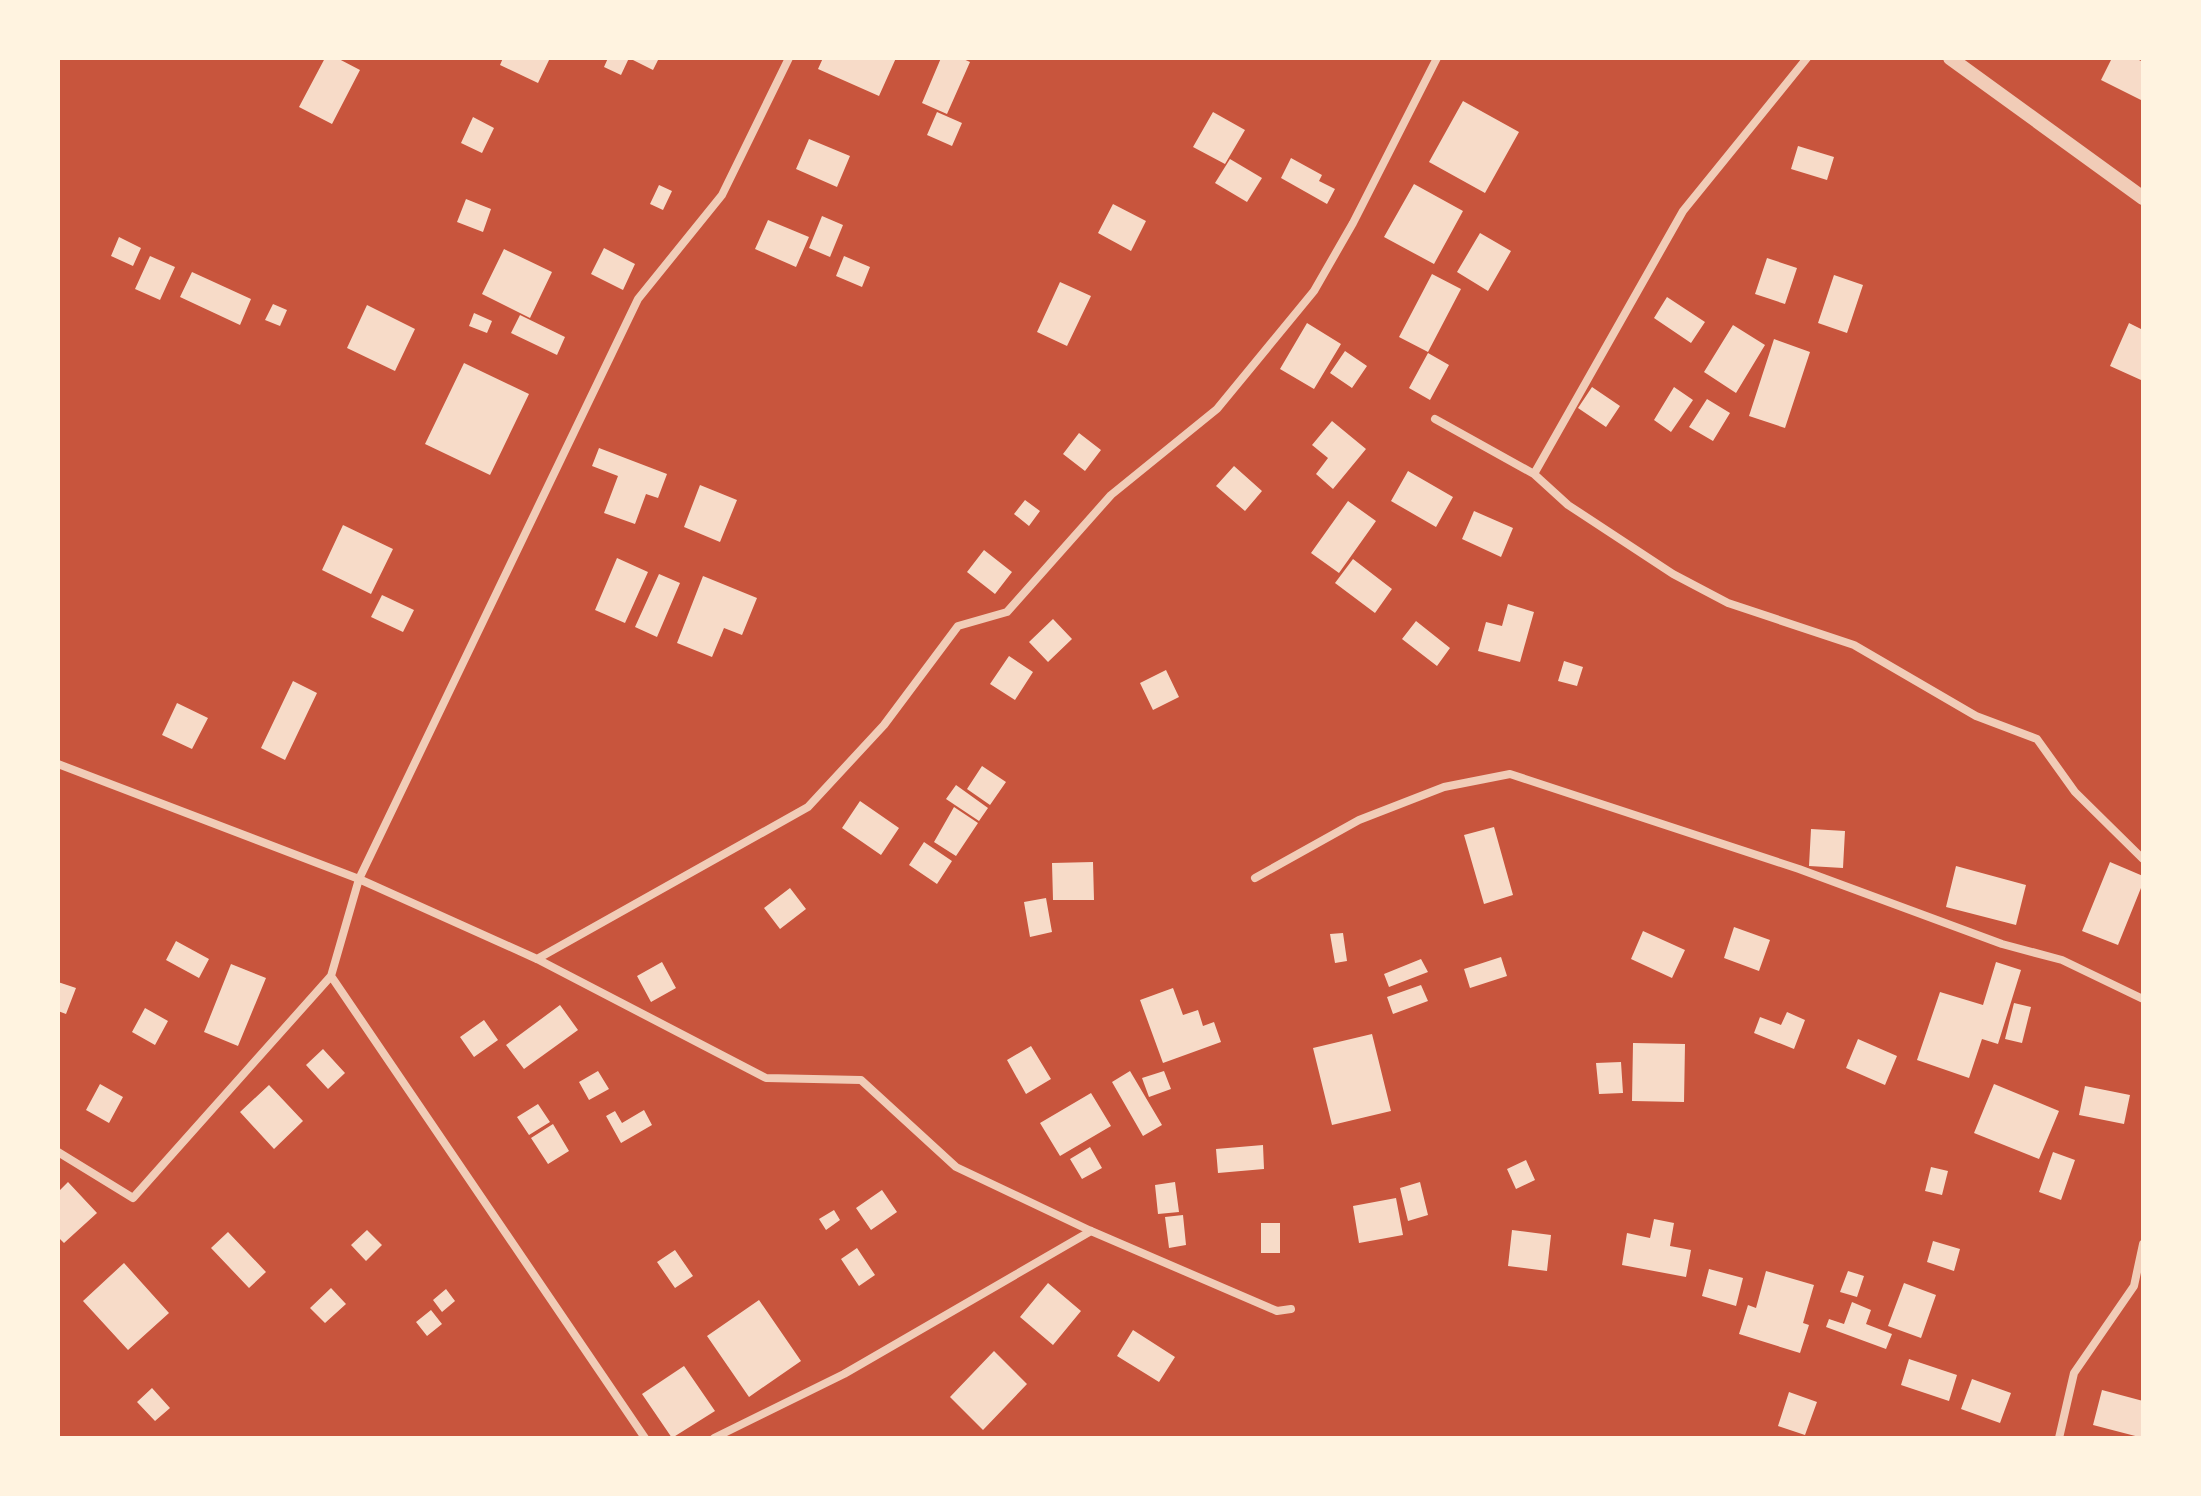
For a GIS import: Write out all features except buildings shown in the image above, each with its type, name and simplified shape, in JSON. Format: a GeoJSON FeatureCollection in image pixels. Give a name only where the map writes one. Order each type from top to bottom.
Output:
{"type":"FeatureCollection","features":[{"type":"Feature","properties":{"kind":"street"},"geometry":{"type":"LineString","coordinates":[[58,1152],[133,1198],[331,976],[359,879],[638,299],[722,195],[789,58]]}},
{"type":"Feature","properties":{"kind":"street"},"geometry":{"type":"LineString","coordinates":[[537,959],[808,807],[884,725],[958,626],[1007,612],[1111,495],[1217,409],[1314,291],[1353,223],[1437,58]]}},
{"type":"Feature","properties":{"kind":"street"},"geometry":{"type":"LineString","coordinates":[[1534,474],[1683,211],[1807,58]]}},
{"type":"Feature","properties":{"kind":"street"},"geometry":{"type":"LineString","coordinates":[[1950,58],[2143,198]]}},
{"type":"Feature","properties":{"kind":"street"},"geometry":{"type":"LineString","coordinates":[[1435,419],[1534,474],[1568,505],[1673,574],[1728,603],[1854,645],[1976,716],[2037,739],[2075,792],[2143,859]]}},
{"type":"Feature","properties":{"kind":"street"},"geometry":{"type":"LineString","coordinates":[[58,764],[359,879],[537,959],[766,1078],[861,1080],[956,1167],[1091,1231],[1277,1311],[1291,1309]]}},
{"type":"Feature","properties":{"kind":"street"},"geometry":{"type":"LineString","coordinates":[[1255,878],[1359,820],[1444,787],[1510,774],[1799,869],[2002,944],[2062,960],[2143,999]]}},
{"type":"Feature","properties":{"kind":"street"},"geometry":{"type":"LineString","coordinates":[[331,976],[645,1438]]}},
{"type":"Feature","properties":{"kind":"street"},"geometry":{"type":"LineString","coordinates":[[714,1438],[844,1374],[1091,1231]]}},
{"type":"Feature","properties":{"kind":"street"},"geometry":{"type":"LineString","coordinates":[[2059,1438],[2074,1373],[2138,1287],[2143,1244]]}}]}
